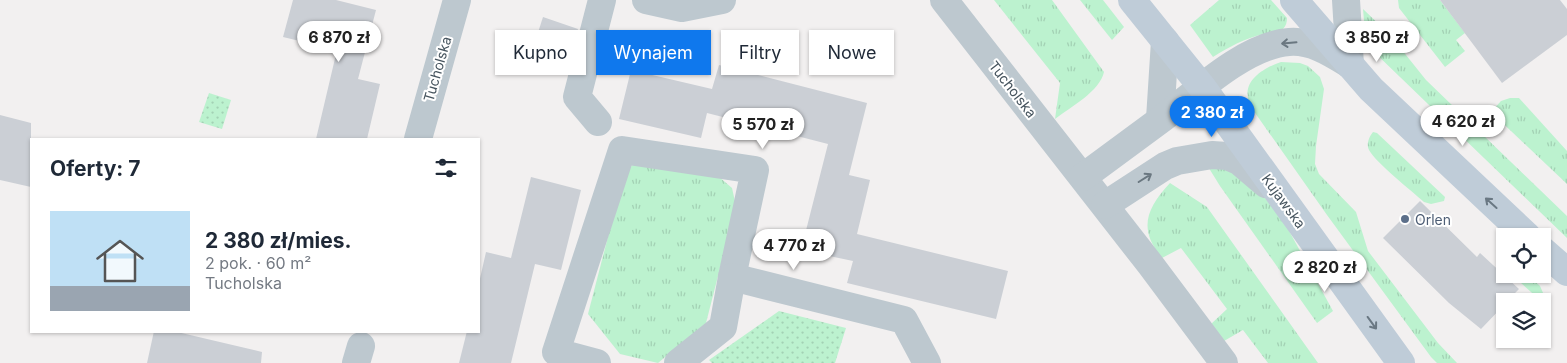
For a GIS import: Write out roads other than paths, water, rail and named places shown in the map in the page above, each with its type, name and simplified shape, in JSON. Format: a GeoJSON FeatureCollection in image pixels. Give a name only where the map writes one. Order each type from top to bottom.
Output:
{"type":"FeatureCollection","features":[{"type":"Feature","properties":{"kind":"main road","name":"Kujawska"},"geometry":{"type":"LineString","coordinates":[[1132,0],[1202,87],[1401,363]]}},
{"type":"Feature","properties":{"kind":"main road"},"geometry":{"type":"LineString","coordinates":[[1294,0],[1371,89],[1519,228]]}},
{"type":"Feature","properties":{"kind":"main road"},"geometry":{"type":"LineString","coordinates":[[1551,258],[1567,272]]}},
{"type":"Feature","properties":{"kind":"street","name":"Tucholska"},"geometry":{"type":"LineString","coordinates":[[418,138],[457,0]]}},
{"type":"Feature","properties":{"kind":"street"},"geometry":{"type":"LineString","coordinates":[[598,122],[577,97],[602,0]]}},
{"type":"Feature","properties":{"kind":"street"},"geometry":{"type":"LineString","coordinates":[[646,0],[682,8],[722,0]]}},
{"type":"Feature","properties":{"kind":"street","name":"Tucholska"},"geometry":{"type":"LineString","coordinates":[[944,0],[1105,205],[1224,363]]}},
{"type":"Feature","properties":{"kind":"street"},"geometry":{"type":"LineString","coordinates":[[1346,0],[1350,65]]}},
{"type":"Feature","properties":{"kind":"street"},"geometry":{"type":"LineString","coordinates":[[1160,119],[1165,41]]}},
{"type":"Feature","properties":{"kind":"street"},"geometry":{"type":"LineString","coordinates":[[1083,178],[1228,67],[1260,50],[1289,42],[1316,46],[1350,65]]}},
{"type":"Feature","properties":{"kind":"street"},"geometry":{"type":"LineString","coordinates":[[597,363],[556,352],[622,150],[755,170],[722,327],[678,363]]}},
{"type":"Feature","properties":{"kind":"street"},"geometry":{"type":"LineString","coordinates":[[1105,205],[1165,166],[1177,161],[1212,155],[1227,156],[1240,161],[1282,198]]}},
{"type":"Feature","properties":{"kind":"street"},"geometry":{"type":"LineString","coordinates":[[732,277],[904,320],[927,363]]}},
{"type":"Feature","properties":{"kind":"place","name":"Orlen"},"geometry":{"type":"Point","coordinates":[1405,219]}}]}
